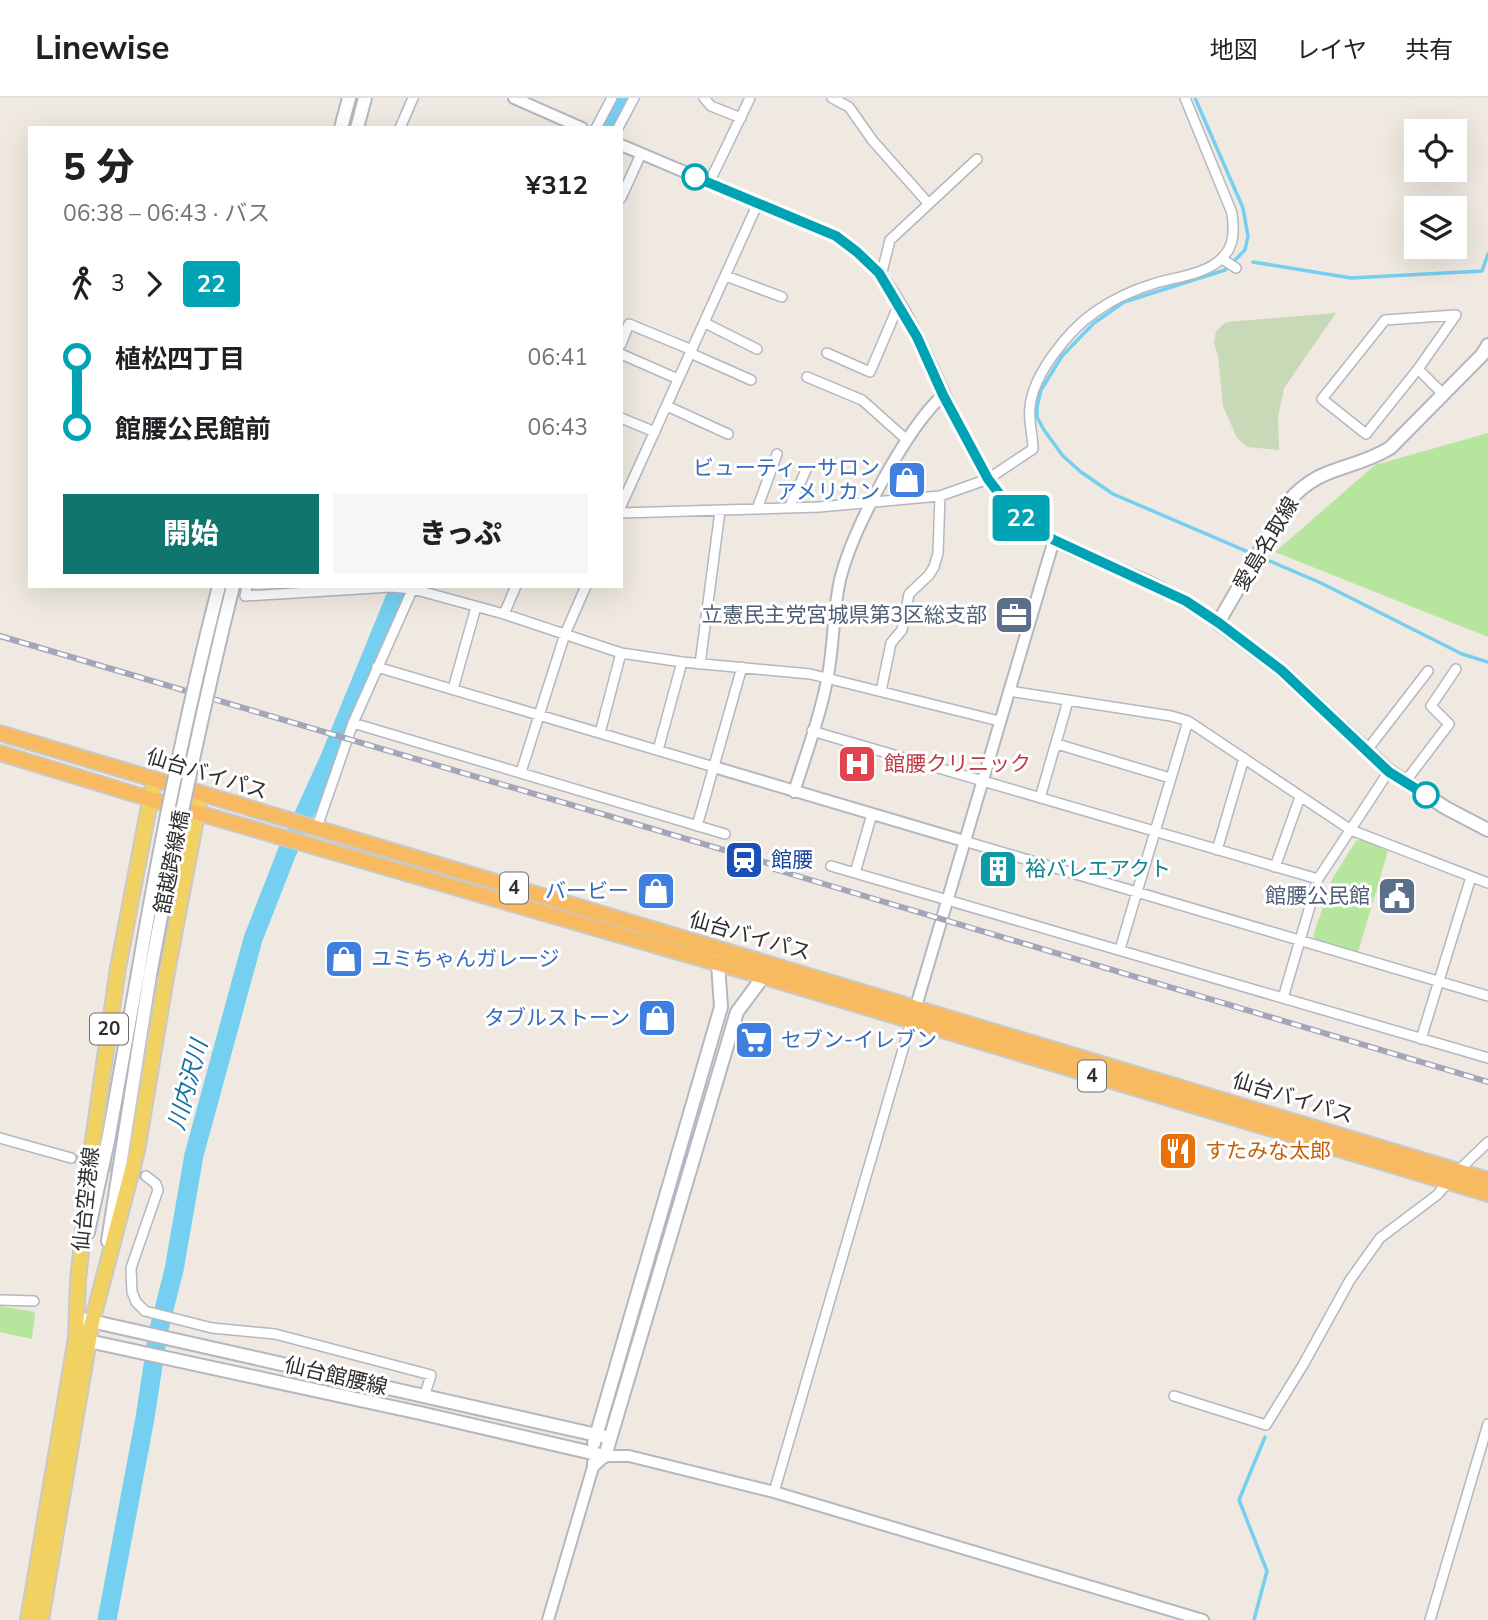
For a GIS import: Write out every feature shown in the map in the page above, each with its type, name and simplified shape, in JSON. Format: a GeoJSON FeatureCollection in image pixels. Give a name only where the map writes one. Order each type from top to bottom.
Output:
{"type":"FeatureCollection","features":[{"type":"Feature","properties":{"kind":"highway","name":"仙台バイパス"},"geometry":{"type":"LineString","coordinates":[[0,733],[201,793],[719,957]]}},
{"type":"Feature","properties":{"kind":"highway","name":"仙台バイパス"},"geometry":{"type":"LineString","coordinates":[[0,753],[197,813],[765,970],[915,1007],[1454,1177],[1488,1194]]}},
{"type":"Feature","properties":{"kind":"highway","name":"仙台バイパス"},"geometry":{"type":"LineString","coordinates":[[765,970],[912,1022],[1454,1177],[1488,1180]]}},
{"type":"Feature","properties":{"kind":"main road"},"geometry":{"type":"LineString","coordinates":[[342,126],[349,98]]}},
{"type":"Feature","properties":{"kind":"main road"},"geometry":{"type":"LineString","coordinates":[[358,126],[365,98]]}},
{"type":"Feature","properties":{"kind":"main road","name":"愛島名取線"},"geometry":{"type":"LineString","coordinates":[[1219,623],[1288,502],[1300,488],[1319,477],[1390,448],[1482,355],[1488,345]]}},
{"type":"Feature","properties":{"kind":"main road","name":"舘越跨線橋"},"geometry":{"type":"LineString","coordinates":[[144,974],[160,844],[218,588]]}},
{"type":"Feature","properties":{"kind":"main road","name":"舘越跨線橋"},"geometry":{"type":"LineString","coordinates":[[144,974],[233,588]]}},
{"type":"Feature","properties":{"kind":"main road"},"geometry":{"type":"LineString","coordinates":[[1219,623],[1281,670],[1389,772],[1446,808],[1488,830]]}},
{"type":"Feature","properties":{"kind":"main road","name":"仙台空港線"},"geometry":{"type":"LineString","coordinates":[[41,1620],[82,1339],[75,1318],[93,1140],[118,968],[154,780]]}},
{"type":"Feature","properties":{"kind":"main road","name":"仙台空港線"},"geometry":{"type":"LineString","coordinates":[[28,1620],[82,1339],[92,1322],[137,1151],[201,793]]}},
{"type":"Feature","properties":{"kind":"main road"},"geometry":{"type":"LineString","coordinates":[[591,1453],[721,1007],[719,957]]}},
{"type":"Feature","properties":{"kind":"main road"},"geometry":{"type":"LineString","coordinates":[[605,1456],[737,1012],[765,970]]}},
{"type":"Feature","properties":{"kind":"main road"},"geometry":{"type":"LineString","coordinates":[[78,1280],[144,974]]}},
{"type":"Feature","properties":{"kind":"main road"},"geometry":{"type":"LineString","coordinates":[[101,1284],[144,974]]}},
{"type":"Feature","properties":{"kind":"main road","name":"仙台館腰線"},"geometry":{"type":"LineString","coordinates":[[75,1318],[610,1438]]}},
{"type":"Feature","properties":{"kind":"main road","name":"仙台館腰線"},"geometry":{"type":"LineString","coordinates":[[82,1339],[605,1456]]}},
{"type":"Feature","properties":{"kind":"street"},"geometry":{"type":"LineString","coordinates":[[401,126],[413,98]]}},
{"type":"Feature","properties":{"kind":"street"},"geometry":{"type":"LineString","coordinates":[[514,98],[577,126]]}},
{"type":"Feature","properties":{"kind":"street"},"geometry":{"type":"LineString","coordinates":[[597,126],[612,98]]}},
{"type":"Feature","properties":{"kind":"street"},"geometry":{"type":"LineString","coordinates":[[619,126],[634,98]]}},
{"type":"Feature","properties":{"kind":"street"},"geometry":{"type":"LineString","coordinates":[[704,98],[711,106],[741,118]]}},
{"type":"Feature","properties":{"kind":"street"},"geometry":{"type":"LineString","coordinates":[[709,183],[750,98]]}},
{"type":"Feature","properties":{"kind":"street"},"geometry":{"type":"LineString","coordinates":[[832,98],[849,107],[873,141],[928,203]]}},
{"type":"Feature","properties":{"kind":"street"},"geometry":{"type":"LineString","coordinates":[[623,513],[789,508],[940,496],[988,479],[1033,449],[1030,406],[1037,382],[1072,332],[1095,311],[1152,284],[1229,264],[1229,248],[1235,232],[1232,213],[1185,98]]}},
{"type":"Feature","properties":{"kind":"street"},"geometry":{"type":"LineString","coordinates":[[623,146],[836,236],[857,252],[881,276],[899,304],[988,479],[1011,509],[1026,523],[1054,540],[1147,581],[1186,601],[1219,623]]}},
{"type":"Feature","properties":{"kind":"street"},"geometry":{"type":"LineString","coordinates":[[623,194],[641,154]]}},
{"type":"Feature","properties":{"kind":"street"},"geometry":{"type":"LineString","coordinates":[[881,276],[890,240],[977,159]]}},
{"type":"Feature","properties":{"kind":"street"},"geometry":{"type":"LineString","coordinates":[[623,502],[758,203]]}},
{"type":"Feature","properties":{"kind":"street"},"geometry":{"type":"LineString","coordinates":[[726,276],[782,297]]}},
{"type":"Feature","properties":{"kind":"street"},"geometry":{"type":"LineString","coordinates":[[827,353],[870,372],[899,304]]}},
{"type":"Feature","properties":{"kind":"street"},"geometry":{"type":"LineString","coordinates":[[1462,315],[1418,369],[1366,433],[1322,399],[1385,320],[1462,315]]}},
{"type":"Feature","properties":{"kind":"street"},"geometry":{"type":"LineString","coordinates":[[705,323],[757,349]]}},
{"type":"Feature","properties":{"kind":"street"},"geometry":{"type":"LineString","coordinates":[[623,339],[629,324],[751,380]]}},
{"type":"Feature","properties":{"kind":"street"},"geometry":{"type":"LineString","coordinates":[[623,355],[678,379]]}},
{"type":"Feature","properties":{"kind":"street"},"geometry":{"type":"LineString","coordinates":[[1418,369],[1443,394]]}},
{"type":"Feature","properties":{"kind":"street"},"geometry":{"type":"LineString","coordinates":[[807,377],[862,400],[907,440]]}},
{"type":"Feature","properties":{"kind":"street"},"geometry":{"type":"LineString","coordinates":[[794,792],[828,678],[840,579],[873,501],[907,440],[925,414],[943,395]]}},
{"type":"Feature","properties":{"kind":"street"},"geometry":{"type":"LineString","coordinates":[[667,405],[728,434]]}},
{"type":"Feature","properties":{"kind":"street"},"geometry":{"type":"LineString","coordinates":[[623,419],[655,432]]}},
{"type":"Feature","properties":{"kind":"street"},"geometry":{"type":"LineString","coordinates":[[757,509],[777,454]]}},
{"type":"Feature","properties":{"kind":"street"},"geometry":{"type":"LineString","coordinates":[[789,508],[806,470]]}},
{"type":"Feature","properties":{"kind":"street"},"geometry":{"type":"LineString","coordinates":[[881,691],[891,643],[902,630],[909,594],[934,567],[938,553],[940,496]]}},
{"type":"Feature","properties":{"kind":"street"},"geometry":{"type":"LineString","coordinates":[[700,664],[720,511]]}},
{"type":"Feature","properties":{"kind":"street"},"geometry":{"type":"LineString","coordinates":[[774,1492],[1054,540]]}},
{"type":"Feature","properties":{"kind":"street"},"geometry":{"type":"LineString","coordinates":[[247,588],[245,597],[377,588]]}},
{"type":"Feature","properties":{"kind":"street"},"geometry":{"type":"LineString","coordinates":[[312,828],[353,723],[412,588],[505,614],[621,653],[682,663],[810,674],[999,721]]}},
{"type":"Feature","properties":{"kind":"street"},"geometry":{"type":"LineString","coordinates":[[443,597],[447,588]]}},
{"type":"Feature","properties":{"kind":"street"},"geometry":{"type":"LineString","coordinates":[[505,614],[515,588]]}},
{"type":"Feature","properties":{"kind":"street"},"geometry":{"type":"LineString","coordinates":[[521,772],[565,634],[585,588]]}},
{"type":"Feature","properties":{"kind":"street"},"geometry":{"type":"LineString","coordinates":[[453,689],[476,607]]}},
{"type":"Feature","properties":{"kind":"street"},"geometry":{"type":"LineString","coordinates":[[600,733],[621,653]]}},
{"type":"Feature","properties":{"kind":"street"},"geometry":{"type":"LineString","coordinates":[[658,750],[682,663]]}},
{"type":"Feature","properties":{"kind":"street"},"geometry":{"type":"LineString","coordinates":[[377,667],[1488,996]]}},
{"type":"Feature","properties":{"kind":"street"},"geometry":{"type":"LineString","coordinates":[[697,826],[742,667]]}},
{"type":"Feature","properties":{"kind":"street"},"geometry":{"type":"LineString","coordinates":[[1405,782],[1449,724],[1431,706],[1456,669]]}},
{"type":"Feature","properties":{"kind":"street"},"geometry":{"type":"LineString","coordinates":[[1367,750],[1428,671]]}},
{"type":"Feature","properties":{"kind":"street"},"geometry":{"type":"LineString","coordinates":[[1009,691],[1171,716],[1188,721],[1352,830],[1488,883]]}},
{"type":"Feature","properties":{"kind":"street"},"geometry":{"type":"LineString","coordinates":[[1040,798],[1069,701]]}},
{"type":"Feature","properties":{"kind":"street"},"geometry":{"type":"LineString","coordinates":[[1120,949],[1188,721]]}},
{"type":"Feature","properties":{"kind":"street"},"geometry":{"type":"LineString","coordinates":[[353,723],[725,834]]}},
{"type":"Feature","properties":{"kind":"street"},"geometry":{"type":"LineString","coordinates":[[812,731],[1318,879]]}},
{"type":"Feature","properties":{"kind":"street"},"geometry":{"type":"LineString","coordinates":[[1057,744],[1170,778]]}},
{"type":"Feature","properties":{"kind":"street"},"geometry":{"type":"LineString","coordinates":[[1217,850],[1244,758]]}},
{"type":"Feature","properties":{"kind":"street"},"geometry":{"type":"LineString","coordinates":[[1283,998],[1318,879],[1389,772]]}},
{"type":"Feature","properties":{"kind":"street"},"geometry":{"type":"LineString","coordinates":[[1275,867],[1300,797]]}},
{"type":"Feature","properties":{"kind":"street"},"geometry":{"type":"LineString","coordinates":[[855,873],[872,814]]}},
{"type":"Feature","properties":{"kind":"street"},"geometry":{"type":"LineString","coordinates":[[831,866],[1488,1058]]}},
{"type":"Feature","properties":{"kind":"street"},"geometry":{"type":"LineString","coordinates":[[1421,1039],[1471,877]]}},
{"type":"Feature","properties":{"kind":"street"},"geometry":{"type":"LineString","coordinates":[[0,1138],[71,1157]]}},
{"type":"Feature","properties":{"kind":"street"},"geometry":{"type":"LineString","coordinates":[[1174,1396],[1266,1424],[1303,1365],[1350,1280],[1380,1238],[1422,1208],[1488,1142]]}},
{"type":"Feature","properties":{"kind":"street"},"geometry":{"type":"LineString","coordinates":[[146,1177],[156,1184],[158,1190],[131,1268],[130,1282],[136,1302],[149,1314],[212,1328],[275,1334],[431,1375],[424,1397]]}},
{"type":"Feature","properties":{"kind":"street"},"geometry":{"type":"LineString","coordinates":[[0,1300],[34,1301]]}},
{"type":"Feature","properties":{"kind":"street"},"geometry":{"type":"LineString","coordinates":[[1430,1620],[1488,1424]]}},
{"type":"Feature","properties":{"kind":"street"},"geometry":{"type":"LineString","coordinates":[[610,1438],[629,1456]]}},
{"type":"Feature","properties":{"kind":"street"},"geometry":{"type":"LineString","coordinates":[[548,1620],[593,1467],[591,1453]]}},
{"type":"Feature","properties":{"kind":"street"},"geometry":{"type":"LineString","coordinates":[[593,1467],[605,1456],[629,1456],[774,1492],[1203,1620]]}},
{"type":"Feature","properties":{"kind":"green space"},"geometry":{"type":"Polygon","coordinates":[[[1336,313],[1284,388],[1278,417],[1279,450],[1247,447],[1237,438],[1223,406],[1218,356],[1214,343],[1216,331],[1226,322],[1336,313]]]}},
{"type":"Feature","properties":{"kind":"green space"},"geometry":{"type":"Polygon","coordinates":[[[1488,433],[1488,637],[1275,552],[1375,465],[1488,433]]]}},
{"type":"Feature","properties":{"kind":"green space"},"geometry":{"type":"Polygon","coordinates":[[[1362,839],[1388,851],[1358,952],[1317,941],[1313,936],[1332,879],[1356,841],[1362,839]]]}},
{"type":"Feature","properties":{"kind":"green space"},"geometry":{"type":"Polygon","coordinates":[[[0,1306],[35,1312],[32,1339],[0,1332],[0,1306]]]}},
{"type":"Feature","properties":{"kind":"waterway","name":"川内沢川"},"geometry":{"type":"LineString","coordinates":[[606,126],[623,98]]}},
{"type":"Feature","properties":{"kind":"waterway"},"geometry":{"type":"LineString","coordinates":[[1195,98],[1243,208],[1248,236],[1245,250],[1225,270],[1124,302],[1094,323],[1062,356],[1041,390],[1037,417],[1063,456],[1113,494],[1321,583],[1462,654],[1488,662]]}},
{"type":"Feature","properties":{"kind":"waterway"},"geometry":{"type":"LineString","coordinates":[[1253,262],[1351,278],[1482,271],[1488,254]]}},
{"type":"Feature","properties":{"kind":"waterway","name":"川内沢川"},"geometry":{"type":"LineString","coordinates":[[107,1620],[158,1333],[174,1270],[194,1155],[253,939],[399,588]]}},
{"type":"Feature","properties":{"kind":"waterway"},"geometry":{"type":"LineString","coordinates":[[1254,1620],[1267,1571],[1239,1500],[1265,1437]]}},
{"type":"Feature","properties":{"kind":"tunnel"},"geometry":{"type":"LineString","coordinates":[[71,1158],[146,1176]]}},
{"type":"Feature","properties":{"kind":"railway"},"geometry":{"type":"LineString","coordinates":[[0,636],[771,864]]}},
{"type":"Feature","properties":{"kind":"railway"},"geometry":{"type":"LineString","coordinates":[[774,869],[1488,1082]]}},
{"type":"Feature","properties":{"kind":"bus line","name":"22"},"geometry":{"type":"LineString","coordinates":[[695,177],[836,236],[879,273],[917,337],[943,395],[988,479],[1011,509],[1026,523],[1054,540],[1186,601],[1219,623],[1281,670],[1389,772],[1426,795]]}},
{"type":"Feature","properties":{"kind":"place","name":"ビューティーサロン アメリカン"},"geometry":{"type":"Point","coordinates":[907,480]}},
{"type":"Feature","properties":{"kind":"place","name":"立憲民主党宮城県第3区総支部"},"geometry":{"type":"Point","coordinates":[1014,615]}},
{"type":"Feature","properties":{"kind":"place","name":"館腰クリニック"},"geometry":{"type":"Point","coordinates":[857,764]}},
{"type":"Feature","properties":{"kind":"place","name":"館腰"},"geometry":{"type":"Point","coordinates":[744,860]}},
{"type":"Feature","properties":{"kind":"place","name":"裕バレエアクト"},"geometry":{"type":"Point","coordinates":[998,869]}},
{"type":"Feature","properties":{"kind":"place","name":"バービー"},"geometry":{"type":"Point","coordinates":[656,891]}},
{"type":"Feature","properties":{"kind":"place","name":"館腰公民館"},"geometry":{"type":"Point","coordinates":[1397,896]}},
{"type":"Feature","properties":{"kind":"place","name":"ユミちゃんガレージ"},"geometry":{"type":"Point","coordinates":[344,959]}},
{"type":"Feature","properties":{"kind":"place","name":"タブルストーン"},"geometry":{"type":"Point","coordinates":[657,1018]}},
{"type":"Feature","properties":{"kind":"place","name":"セブン-イレブン"},"geometry":{"type":"Point","coordinates":[754,1040]}},
{"type":"Feature","properties":{"kind":"place","name":"すたみな太郎"},"geometry":{"type":"Point","coordinates":[1178,1151]}}]}
